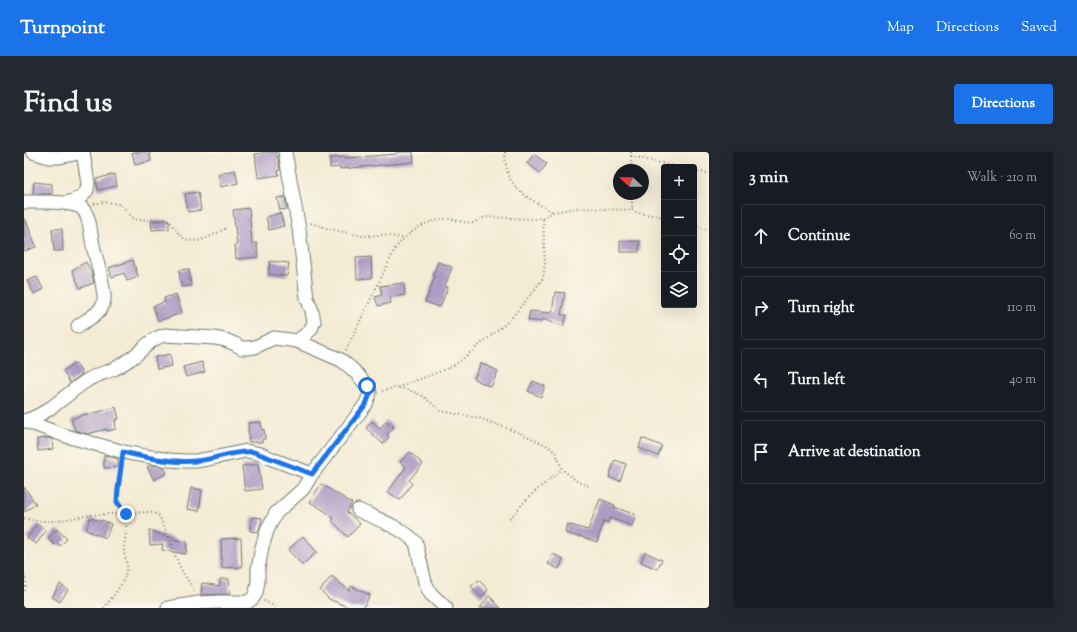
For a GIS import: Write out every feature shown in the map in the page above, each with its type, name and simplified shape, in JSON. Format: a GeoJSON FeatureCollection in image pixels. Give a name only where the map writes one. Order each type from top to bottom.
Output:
{"type":"FeatureCollection","features":[{"type":"Feature","properties":{"kind":"street"},"geometry":{"type":"LineString","coordinates":[[33,152],[49,157],[60,157],[83,152],[88,184],[87,190],[82,196],[73,201],[64,203]]}},
{"type":"Feature","properties":{"kind":"street"},"geometry":{"type":"LineString","coordinates":[[285,152],[303,257],[307,298],[314,322],[311,330],[297,341]]}},
{"type":"Feature","properties":{"kind":"street"},"geometry":{"type":"LineString","coordinates":[[24,202],[64,203],[81,207],[85,213],[90,226],[101,275],[104,303],[97,313],[78,326]]}},
{"type":"Feature","properties":{"kind":"street"},"geometry":{"type":"LineString","coordinates":[[25,421],[53,407],[86,381],[115,368],[132,358],[153,339],[159,336],[180,335],[215,338],[235,344],[242,348],[256,346],[274,338],[297,341],[341,360],[358,375],[367,386],[370,394],[366,404],[312,474],[303,489],[276,513],[268,528],[262,547],[258,569],[258,581],[254,598],[248,602],[198,603],[168,608]]}},
{"type":"Feature","properties":{"kind":"street"},"geometry":{"type":"LineString","coordinates":[[25,421],[66,436],[123,452],[186,461],[213,458],[246,451],[254,452],[312,474]]}},
{"type":"Feature","properties":{"kind":"street"},"geometry":{"type":"LineString","coordinates":[[358,510],[399,530],[413,539],[416,543],[425,582],[430,593],[446,608]]}},
{"type":"Feature","properties":{"kind":"path"},"geometry":{"type":"LineString","coordinates":[[505,152],[508,175],[516,187],[528,198],[553,212]]}},
{"type":"Feature","properties":{"kind":"path"},"geometry":{"type":"LineString","coordinates":[[631,152],[632,164]]}},
{"type":"Feature","properties":{"kind":"path"},"geometry":{"type":"LineString","coordinates":[[631,156],[665,164]]}},
{"type":"Feature","properties":{"kind":"path"},"geometry":{"type":"LineString","coordinates":[[697,172],[709,173]]}},
{"type":"Feature","properties":{"kind":"path"},"geometry":{"type":"LineString","coordinates":[[632,200],[632,210]]}},
{"type":"Feature","properties":{"kind":"path"},"geometry":{"type":"LineString","coordinates":[[81,207],[99,203],[122,205],[134,219],[167,219],[181,236],[186,240],[192,241],[204,240],[226,228]]}},
{"type":"Feature","properties":{"kind":"path"},"geometry":{"type":"LineString","coordinates":[[341,360],[395,249],[413,230],[427,223],[442,219],[452,219],[473,223],[485,217],[536,219],[544,218],[553,212],[578,208],[632,210],[638,213],[661,217]]}},
{"type":"Feature","properties":{"kind":"path"},"geometry":{"type":"LineString","coordinates":[[297,218],[326,228],[362,236],[382,235],[404,238]]}},
{"type":"Feature","properties":{"kind":"path"},"geometry":{"type":"LineString","coordinates":[[370,394],[398,387],[456,364],[509,321],[543,278],[545,265],[544,218]]}},
{"type":"Feature","properties":{"kind":"path"},"geometry":{"type":"LineString","coordinates":[[697,225],[709,230]]}},
{"type":"Feature","properties":{"kind":"path"},"geometry":{"type":"LineString","coordinates":[[398,387],[412,391],[424,397],[441,411],[479,418],[522,434],[548,446],[556,453],[562,469],[578,482],[589,486]]}},
{"type":"Feature","properties":{"kind":"path"},"geometry":{"type":"LineString","coordinates":[[104,608],[122,583],[127,566],[124,551],[126,514],[117,502],[123,452]]}},
{"type":"Feature","properties":{"kind":"path"},"geometry":{"type":"LineString","coordinates":[[510,518],[531,495],[562,469]]}},
{"type":"Feature","properties":{"kind":"path"},"geometry":{"type":"LineString","coordinates":[[24,518],[35,521],[57,521],[90,515],[147,512],[157,514],[160,517],[162,525],[170,539],[183,573],[193,588],[198,603]]}},
{"type":"Feature","properties":{"kind":"path"},"geometry":{"type":"LineString","coordinates":[[24,570],[26,585],[24,591]]}},
{"type":"Feature","properties":{"kind":"building"},"geometry":{"type":"Polygon","coordinates":[[[132,152],[149,152],[151,161],[135,165],[132,152]]]}},
{"type":"Feature","properties":{"kind":"building"},"geometry":{"type":"Polygon","coordinates":[[[276,152],[280,170],[278,171],[279,175],[258,178],[255,154],[276,152]]]}},
{"type":"Feature","properties":{"kind":"building"},"geometry":{"type":"Polygon","coordinates":[[[401,152],[413,152],[414,162],[340,169],[340,167],[330,168],[330,158],[396,154],[401,152]]]}},
{"type":"Feature","properties":{"kind":"building"},"geometry":{"type":"Polygon","coordinates":[[[534,154],[547,164],[540,173],[527,163],[534,154]]]}},
{"type":"Feature","properties":{"kind":"building"},"geometry":{"type":"Polygon","coordinates":[[[235,170],[238,183],[221,187],[218,174],[235,170]]]}},
{"type":"Feature","properties":{"kind":"building"},"geometry":{"type":"Polygon","coordinates":[[[115,174],[117,186],[98,190],[96,179],[115,174]]]}},
{"type":"Feature","properties":{"kind":"building"},"geometry":{"type":"Polygon","coordinates":[[[34,182],[52,184],[52,194],[33,194],[34,182]]]}},
{"type":"Feature","properties":{"kind":"building"},"geometry":{"type":"Polygon","coordinates":[[[198,192],[201,210],[188,212],[185,194],[198,192]]]}},
{"type":"Feature","properties":{"kind":"building"},"geometry":{"type":"Polygon","coordinates":[[[285,197],[287,209],[280,210],[277,198],[285,197]]]}},
{"type":"Feature","properties":{"kind":"building"},"geometry":{"type":"Polygon","coordinates":[[[249,208],[252,243],[257,243],[258,257],[236,259],[235,245],[237,245],[233,210],[249,208]]]}},
{"type":"Feature","properties":{"kind":"building"},"geometry":{"type":"Polygon","coordinates":[[[280,213],[284,226],[269,230],[266,217],[280,213]]]}},
{"type":"Feature","properties":{"kind":"building"},"geometry":{"type":"Polygon","coordinates":[[[25,218],[36,247],[24,251],[24,219],[25,218]]]}},
{"type":"Feature","properties":{"kind":"building"},"geometry":{"type":"Polygon","coordinates":[[[169,220],[169,229],[152,230],[151,221],[169,220]]]}},
{"type":"Feature","properties":{"kind":"building"},"geometry":{"type":"Polygon","coordinates":[[[52,229],[62,229],[63,251],[54,251],[52,229]]]}},
{"type":"Feature","properties":{"kind":"building"},"geometry":{"type":"Polygon","coordinates":[[[620,241],[640,241],[639,252],[620,252],[620,241]]]}},
{"type":"Feature","properties":{"kind":"building"},"geometry":{"type":"Polygon","coordinates":[[[371,257],[372,278],[357,279],[356,258],[371,257]]]}},
{"type":"Feature","properties":{"kind":"building"},"geometry":{"type":"Polygon","coordinates":[[[133,260],[138,277],[127,281],[124,273],[112,277],[109,268],[133,260]]]}},
{"type":"Feature","properties":{"kind":"building"},"geometry":{"type":"Polygon","coordinates":[[[270,261],[289,263],[287,276],[268,274],[270,261]]]}},
{"type":"Feature","properties":{"kind":"building"},"geometry":{"type":"Polygon","coordinates":[[[86,262],[92,274],[94,283],[80,288],[72,270],[86,262]]]}},
{"type":"Feature","properties":{"kind":"building"},"geometry":{"type":"Polygon","coordinates":[[[438,262],[452,267],[445,286],[448,287],[440,307],[425,302],[435,276],[433,276],[438,262]]]}},
{"type":"Feature","properties":{"kind":"building"},"geometry":{"type":"Polygon","coordinates":[[[189,269],[191,286],[181,287],[179,270],[189,269]]]}},
{"type":"Feature","properties":{"kind":"building"},"geometry":{"type":"Polygon","coordinates":[[[37,277],[43,289],[34,294],[27,281],[37,277]]]}},
{"type":"Feature","properties":{"kind":"building"},"geometry":{"type":"Polygon","coordinates":[[[404,283],[405,295],[390,297],[391,303],[378,306],[375,297],[382,295],[380,286],[404,283]]]}},
{"type":"Feature","properties":{"kind":"building"},"geometry":{"type":"Polygon","coordinates":[[[555,292],[565,293],[561,315],[567,315],[563,326],[542,319],[541,322],[528,320],[530,311],[552,313],[555,292]]]}},
{"type":"Feature","properties":{"kind":"building"},"geometry":{"type":"Polygon","coordinates":[[[176,294],[182,313],[158,321],[153,306],[165,302],[164,298],[176,294]]]}},
{"type":"Feature","properties":{"kind":"building"},"geometry":{"type":"Polygon","coordinates":[[[170,354],[172,366],[157,369],[155,357],[170,354]]]}},
{"type":"Feature","properties":{"kind":"building"},"geometry":{"type":"Polygon","coordinates":[[[202,362],[205,372],[186,377],[183,367],[202,362]]]}},
{"type":"Feature","properties":{"kind":"building"},"geometry":{"type":"Polygon","coordinates":[[[76,363],[82,374],[70,383],[63,371],[76,363]]]}},
{"type":"Feature","properties":{"kind":"building"},"geometry":{"type":"Polygon","coordinates":[[[481,363],[498,371],[491,387],[474,379],[481,363]]]}},
{"type":"Feature","properties":{"kind":"building"},"geometry":{"type":"Polygon","coordinates":[[[533,381],[545,386],[541,397],[528,391],[533,381]]]}},
{"type":"Feature","properties":{"kind":"building"},"geometry":{"type":"Polygon","coordinates":[[[116,407],[119,419],[115,420],[116,429],[107,431],[107,429],[87,434],[75,430],[71,419],[116,407]]]}},
{"type":"Feature","properties":{"kind":"building"},"geometry":{"type":"Polygon","coordinates":[[[372,421],[380,429],[386,421],[394,427],[387,435],[389,437],[383,444],[366,428],[372,421]]]}},
{"type":"Feature","properties":{"kind":"building"},"geometry":{"type":"Polygon","coordinates":[[[261,422],[262,430],[264,429],[265,439],[262,439],[262,442],[249,442],[248,423],[261,422]]]}},
{"type":"Feature","properties":{"kind":"building"},"geometry":{"type":"Polygon","coordinates":[[[642,438],[662,446],[658,456],[639,448],[642,438]]]}},
{"type":"Feature","properties":{"kind":"building"},"geometry":{"type":"Polygon","coordinates":[[[37,439],[52,439],[53,449],[38,451],[37,439]]]}},
{"type":"Feature","properties":{"kind":"building"},"geometry":{"type":"Polygon","coordinates":[[[410,452],[423,464],[409,480],[412,483],[400,500],[388,492],[406,467],[400,462],[410,452]]]}},
{"type":"Feature","properties":{"kind":"building"},"geometry":{"type":"Polygon","coordinates":[[[104,455],[118,459],[118,467],[104,468],[104,455]]]}},
{"type":"Feature","properties":{"kind":"building"},"geometry":{"type":"Polygon","coordinates":[[[615,460],[626,464],[620,481],[609,477],[615,460]]]}},
{"type":"Feature","properties":{"kind":"building"},"geometry":{"type":"Polygon","coordinates":[[[258,464],[262,489],[245,491],[242,466],[258,464]]]}},
{"type":"Feature","properties":{"kind":"building"},"geometry":{"type":"Polygon","coordinates":[[[151,465],[164,467],[167,473],[154,480],[147,467],[151,465]]]}},
{"type":"Feature","properties":{"kind":"building"},"geometry":{"type":"Polygon","coordinates":[[[321,484],[352,503],[347,512],[360,524],[348,537],[332,521],[334,519],[325,511],[310,502],[321,484]]]}},
{"type":"Feature","properties":{"kind":"building"},"geometry":{"type":"Polygon","coordinates":[[[24,487],[36,504],[24,512],[24,487]]]}},
{"type":"Feature","properties":{"kind":"building"},"geometry":{"type":"Polygon","coordinates":[[[191,488],[202,490],[199,511],[187,509],[191,488]]]}},
{"type":"Feature","properties":{"kind":"building"},"geometry":{"type":"Polygon","coordinates":[[[600,499],[615,505],[614,507],[636,515],[632,526],[610,518],[608,523],[604,521],[597,542],[565,533],[567,524],[588,530],[600,499]]]}},
{"type":"Feature","properties":{"kind":"building"},"geometry":{"type":"Polygon","coordinates":[[[252,517],[262,518],[258,532],[250,531],[252,517]]]}},
{"type":"Feature","properties":{"kind":"building"},"geometry":{"type":"Polygon","coordinates":[[[90,518],[102,520],[111,524],[106,538],[86,530],[90,518]]]}},
{"type":"Feature","properties":{"kind":"building"},"geometry":{"type":"Polygon","coordinates":[[[37,524],[46,531],[36,544],[27,538],[37,524]]]}},
{"type":"Feature","properties":{"kind":"building"},"geometry":{"type":"Polygon","coordinates":[[[57,529],[67,539],[60,546],[57,543],[55,545],[48,539],[57,529]]]}},
{"type":"Feature","properties":{"kind":"building"},"geometry":{"type":"Polygon","coordinates":[[[149,530],[187,542],[186,554],[162,550],[163,544],[150,545],[149,530]]]}},
{"type":"Feature","properties":{"kind":"building"},"geometry":{"type":"Polygon","coordinates":[[[303,536],[317,552],[302,565],[288,550],[303,536]]]}},
{"type":"Feature","properties":{"kind":"building"},"geometry":{"type":"Polygon","coordinates":[[[241,538],[242,567],[222,568],[221,539],[241,538]]]}},
{"type":"Feature","properties":{"kind":"building"},"geometry":{"type":"Polygon","coordinates":[[[645,552],[662,560],[657,569],[641,562],[645,552]]]}},
{"type":"Feature","properties":{"kind":"building"},"geometry":{"type":"Polygon","coordinates":[[[553,554],[563,559],[559,569],[548,564],[553,554]]]}},
{"type":"Feature","properties":{"kind":"building"},"geometry":{"type":"Polygon","coordinates":[[[332,576],[349,591],[351,586],[370,595],[363,608],[350,608],[329,599],[320,590],[332,576]]]}},
{"type":"Feature","properties":{"kind":"building"},"geometry":{"type":"Polygon","coordinates":[[[220,579],[229,579],[230,594],[201,595],[202,583],[220,586],[220,579]]]}},
{"type":"Feature","properties":{"kind":"building"},"geometry":{"type":"Polygon","coordinates":[[[479,580],[488,590],[481,597],[471,586],[479,580]]]}},
{"type":"Feature","properties":{"kind":"building"},"geometry":{"type":"Polygon","coordinates":[[[60,584],[68,590],[60,602],[52,597],[60,584]]]}},
{"type":"Feature","properties":{"kind":"building"},"geometry":{"type":"Polygon","coordinates":[[[489,596],[501,608],[480,608],[489,596]]]}},
{"type":"Feature","properties":{"kind":"route"},"geometry":{"type":"LineString","coordinates":[[126,514],[117,502],[123,452],[169,460],[196,461],[246,451],[261,454],[312,474],[366,404],[370,394],[367,386]]}}]}
